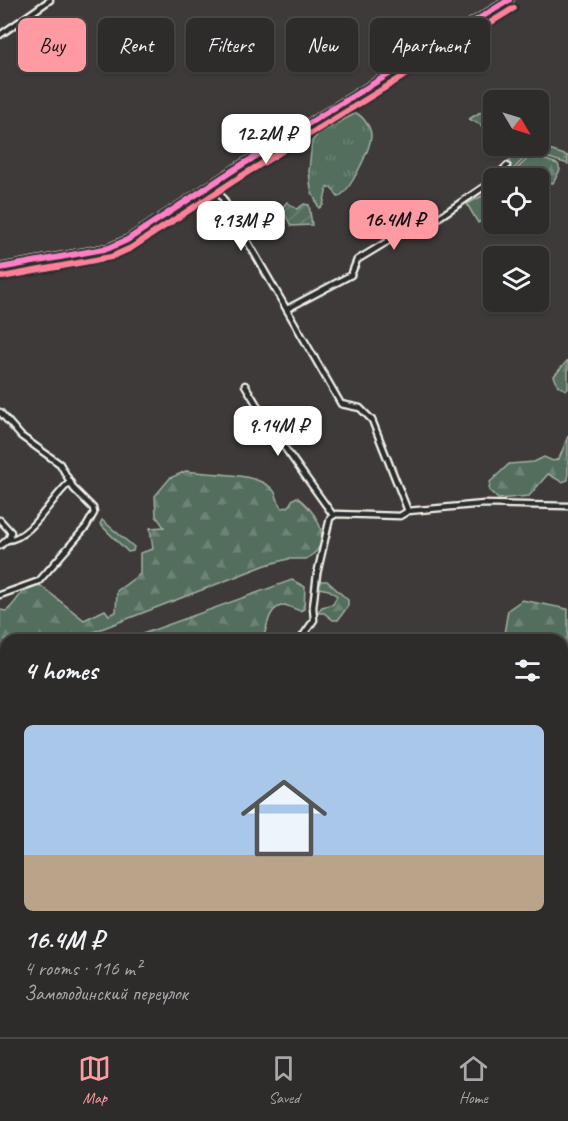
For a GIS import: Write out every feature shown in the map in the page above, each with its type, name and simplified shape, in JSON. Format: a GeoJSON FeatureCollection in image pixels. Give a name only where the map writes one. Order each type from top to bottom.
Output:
{"type":"FeatureCollection","features":[{"type":"Feature","properties":{"kind":"street"},"geometry":{"type":"LineString","coordinates":[[0,35],[50,0]]}},
{"type":"Feature","properties":{"kind":"street"},"geometry":{"type":"LineString","coordinates":[[0,268],[117,245],[509,0]]}},
{"type":"Feature","properties":{"kind":"street"},"geometry":{"type":"LineString","coordinates":[[214,183],[341,404],[360,408],[372,420],[408,511]]}},
{"type":"Feature","properties":{"kind":"street"},"geometry":{"type":"LineString","coordinates":[[287,309],[351,275],[357,260],[403,232],[432,222],[483,187]]}},
{"type":"Feature","properties":{"kind":"street"},"geometry":{"type":"LineString","coordinates":[[245,385],[272,430],[333,514]]}},
{"type":"Feature","properties":{"kind":"street"},"geometry":{"type":"LineString","coordinates":[[0,412],[21,436],[60,464],[70,482],[93,508],[93,518],[39,581],[0,595]]}},
{"type":"Feature","properties":{"kind":"street"},"geometry":{"type":"LineString","coordinates":[[7,540],[16,540],[24,535],[59,491],[70,482]]}},
{"type":"Feature","properties":{"kind":"street"},"geometry":{"type":"LineString","coordinates":[[333,514],[388,517],[400,516],[408,511],[519,503],[568,506]]}},
{"type":"Feature","properties":{"kind":"street"},"geometry":{"type":"LineString","coordinates":[[304,634],[314,620],[313,607],[317,574],[324,536],[333,514]]}},
{"type":"Feature","properties":{"kind":"street"},"geometry":{"type":"LineString","coordinates":[[0,520],[10,529],[7,540],[0,546]]}},
{"type":"Feature","properties":{"kind":"green space"},"geometry":{"type":"Polygon","coordinates":[[[483,111],[483,128],[481,125],[469,119],[483,111]]]}},
{"type":"Feature","properties":{"kind":"green space"},"geometry":{"type":"Polygon","coordinates":[[[356,113],[364,119],[371,132],[368,149],[348,187],[338,197],[332,188],[327,188],[323,205],[319,208],[311,190],[309,171],[312,141],[319,133],[356,113]]]}},
{"type":"Feature","properties":{"kind":"green space"},"geometry":{"type":"Polygon","coordinates":[[[549,150],[568,156],[568,164],[543,156],[549,156],[549,150]]]}},
{"type":"Feature","properties":{"kind":"green space"},"geometry":{"type":"Polygon","coordinates":[[[514,156],[526,156],[515,168],[504,168],[514,156]]]}},
{"type":"Feature","properties":{"kind":"green space"},"geometry":{"type":"Polygon","coordinates":[[[530,156],[534,156],[558,164],[560,170],[553,183],[549,183],[549,168],[518,168],[530,156]]]}},
{"type":"Feature","properties":{"kind":"green space"},"geometry":{"type":"Polygon","coordinates":[[[483,197],[483,220],[478,223],[467,204],[483,197]]]}},
{"type":"Feature","properties":{"kind":"green space"},"geometry":{"type":"Polygon","coordinates":[[[287,202],[297,209],[304,204],[309,205],[312,225],[291,226],[282,208],[287,202]]]}},
{"type":"Feature","properties":{"kind":"green space"},"geometry":{"type":"Polygon","coordinates":[[[568,360],[568,389],[566,390],[558,386],[554,376],[568,360]]]}},
{"type":"Feature","properties":{"kind":"green space"},"geometry":{"type":"Polygon","coordinates":[[[568,436],[568,480],[562,482],[548,474],[529,496],[498,499],[489,490],[490,482],[509,464],[534,462],[544,457],[553,461],[559,459],[568,436]]]}},
{"type":"Feature","properties":{"kind":"green space"},"geometry":{"type":"Polygon","coordinates":[[[186,471],[233,475],[257,480],[274,491],[282,508],[288,507],[297,497],[311,511],[320,527],[322,536],[320,544],[315,552],[306,559],[288,559],[266,565],[88,634],[0,634],[0,610],[6,611],[25,590],[35,585],[41,586],[84,620],[105,610],[109,615],[116,612],[117,591],[140,574],[140,553],[153,549],[150,528],[164,527],[156,516],[155,496],[170,478],[186,471]]]}},
{"type":"Feature","properties":{"kind":"green space"},"geometry":{"type":"Polygon","coordinates":[[[102,520],[134,547],[133,551],[128,552],[100,524],[102,520]]]}},
{"type":"Feature","properties":{"kind":"green space"},"geometry":{"type":"Polygon","coordinates":[[[292,580],[305,587],[304,609],[300,611],[285,605],[274,610],[264,634],[143,634],[292,580]]]}},
{"type":"Feature","properties":{"kind":"green space"},"geometry":{"type":"Polygon","coordinates":[[[320,581],[327,581],[348,600],[348,606],[338,620],[333,620],[324,613],[317,613],[322,607],[333,604],[337,596],[329,590],[318,588],[320,581]]]}},
{"type":"Feature","properties":{"kind":"green space"},"geometry":{"type":"Polygon","coordinates":[[[522,600],[568,609],[568,634],[504,634],[508,610],[522,600]]]}},
{"type":"Feature","properties":{"kind":"transit line"},"geometry":{"type":"LineString","coordinates":[[0,268],[109,248],[127,240],[235,169],[509,0]]}},
{"type":"Feature","properties":{"kind":"transit line"},"geometry":{"type":"LineString","coordinates":[[2,277],[111,257],[131,248],[240,177],[514,8]]}}]}
